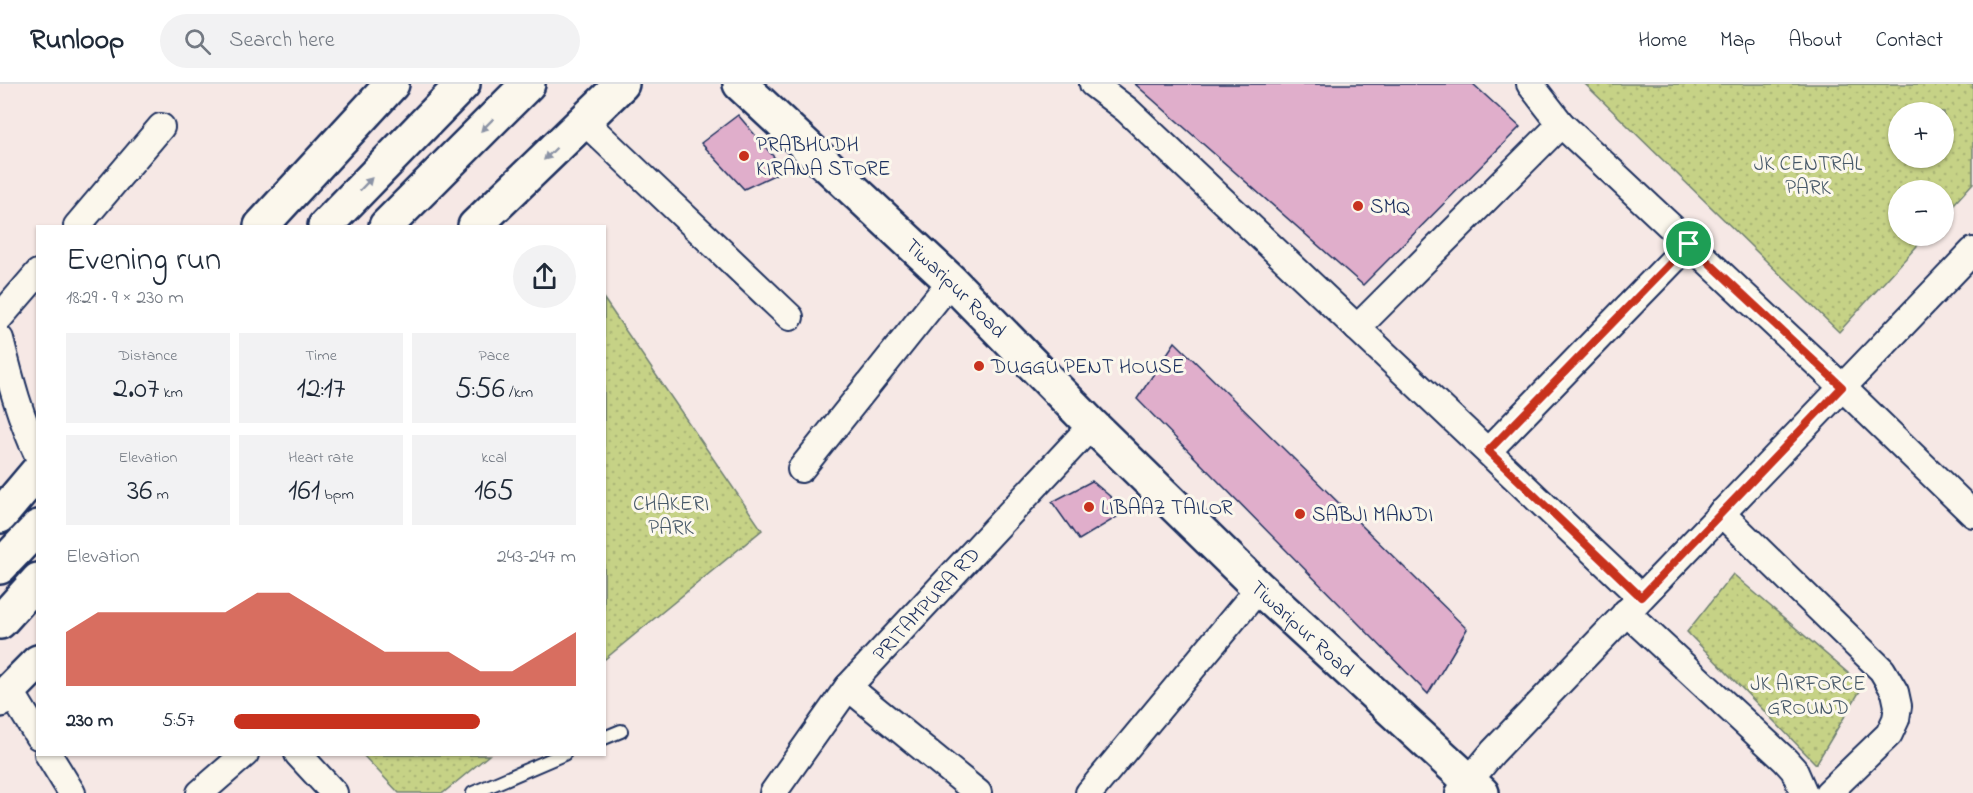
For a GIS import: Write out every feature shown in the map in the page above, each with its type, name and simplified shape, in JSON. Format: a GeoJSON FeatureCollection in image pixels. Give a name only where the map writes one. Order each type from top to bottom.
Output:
{"type":"FeatureCollection","features":[{"type":"Feature","properties":{"kind":"main road"},"geometry":{"type":"LineString","coordinates":[[262,225],[392,84]]}},
{"type":"Feature","properties":{"kind":"main road"},"geometry":{"type":"LineString","coordinates":[[326,225],[464,84]]}},
{"type":"Feature","properties":{"kind":"main road"},"geometry":{"type":"LineString","coordinates":[[387,225],[528,84]]}},
{"type":"Feature","properties":{"kind":"main road"},"geometry":{"type":"LineString","coordinates":[[476,225],[622,84]]}},
{"type":"Feature","properties":{"kind":"main road","name":"Tiwaripur Road"},"geometry":{"type":"LineString","coordinates":[[740,84],[951,281],[1092,425],[1470,789]]}},
{"type":"Feature","properties":{"kind":"main road"},"geometry":{"type":"LineString","coordinates":[[0,516],[36,473]]}},
{"type":"Feature","properties":{"kind":"main road"},"geometry":{"type":"LineString","coordinates":[[0,567],[36,529]]}},
{"type":"Feature","properties":{"kind":"main road"},"geometry":{"type":"LineString","coordinates":[[0,622],[36,582]]}},
{"type":"Feature","properties":{"kind":"main road"},"geometry":{"type":"LineString","coordinates":[[5,695],[36,664]]}},
{"type":"Feature","properties":{"kind":"street"},"geometry":{"type":"LineString","coordinates":[[1094,84],[1127,110],[1488,451],[1785,760],[1794,770],[1804,793]]}},
{"type":"Feature","properties":{"kind":"street"},"geometry":{"type":"LineString","coordinates":[[1530,84],[1561,124],[1842,387],[1973,514]]}},
{"type":"Feature","properties":{"kind":"street"},"geometry":{"type":"LineString","coordinates":[[584,121],[790,317]]}},
{"type":"Feature","properties":{"kind":"street"},"geometry":{"type":"LineString","coordinates":[[1357,328],[1561,124]]}},
{"type":"Feature","properties":{"kind":"street"},"geometry":{"type":"LineString","coordinates":[[78,225],[161,127]]}},
{"type":"Feature","properties":{"kind":"street"},"geometry":{"type":"LineString","coordinates":[[1488,451],[1689,244]]}},
{"type":"Feature","properties":{"kind":"street"},"geometry":{"type":"LineString","coordinates":[[1470,789],[1493,752],[1973,251]]}},
{"type":"Feature","properties":{"kind":"street"},"geometry":{"type":"LineString","coordinates":[[0,316],[36,275]]}},
{"type":"Feature","properties":{"kind":"street"},"geometry":{"type":"LineString","coordinates":[[801,469],[951,281]]}},
{"type":"Feature","properties":{"kind":"street"},"geometry":{"type":"LineString","coordinates":[[0,339],[12,390],[26,431],[36,451]]}},
{"type":"Feature","properties":{"kind":"street","name":"PRITAMPURA RD"},"geometry":{"type":"LineString","coordinates":[[773,793],[848,687],[1092,425]]}},
{"type":"Feature","properties":{"kind":"street"},"geometry":{"type":"LineString","coordinates":[[1721,513],[1882,670],[1895,692],[1898,706],[1896,719],[1889,734],[1828,793]]}},
{"type":"Feature","properties":{"kind":"street"},"geometry":{"type":"LineString","coordinates":[[1089,793],[1259,588]]}},
{"type":"Feature","properties":{"kind":"street"},"geometry":{"type":"LineString","coordinates":[[848,687],[978,793]]}},
{"type":"Feature","properties":{"kind":"street"},"geometry":{"type":"LineString","coordinates":[[5,695],[36,734]]}},
{"type":"Feature","properties":{"kind":"street"},"geometry":{"type":"LineString","coordinates":[[49,756],[72,793]]}},
{"type":"Feature","properties":{"kind":"street"},"geometry":{"type":"LineString","coordinates":[[200,793],[243,756]]}},
{"type":"Feature","properties":{"kind":"street"},"geometry":{"type":"LineString","coordinates":[[300,756],[334,793]]}},
{"type":"Feature","properties":{"kind":"lane"},"geometry":{"type":"LineString","coordinates":[[606,737],[621,731]]}},
{"type":"Feature","properties":{"kind":"lane"},"geometry":{"type":"LineString","coordinates":[[473,793],[559,756]]}},
{"type":"Feature","properties":{"kind":"green space","name":"JK CENTRAL PARK"},"geometry":{"type":"Polygon","coordinates":[[[1585,84],[1973,84],[1973,183],[1954,204],[1954,180],[1888,180],[1888,246],[1917,246],[1839,332],[1585,84]]]}},
{"type":"Feature","properties":{"kind":"green space","name":"CHAKERI PARK"},"geometry":{"type":"Polygon","coordinates":[[[606,302],[762,530],[606,658],[606,302]]]}},
{"type":"Feature","properties":{"kind":"green space","name":"JK AIRFORCE GROUND"},"geometry":{"type":"Polygon","coordinates":[[[1733,574],[1863,686],[1816,764],[1687,632],[1733,574]]]}},
{"type":"Feature","properties":{"kind":"green space"},"geometry":{"type":"Polygon","coordinates":[[[364,756],[488,756],[443,793],[399,793],[364,756]]]}},
{"type":"Feature","properties":{"kind":"building","name":"SMQ"},"geometry":{"type":"Polygon","coordinates":[[[1135,84],[1473,84],[1520,127],[1363,285],[1135,84]]]}},
{"type":"Feature","properties":{"kind":"building","name":"PRABHUDH KIRANA STORE"},"geometry":{"type":"Polygon","coordinates":[[[738,115],[785,170],[744,189],[701,143],[738,115]]]}},
{"type":"Feature","properties":{"kind":"building","name":"SABJI MANDI"},"geometry":{"type":"Polygon","coordinates":[[[1175,342],[1467,629],[1428,694],[1137,399],[1175,342]]]}},
{"type":"Feature","properties":{"kind":"building","name":"LIBAAZ TAILOR"},"geometry":{"type":"Polygon","coordinates":[[[1092,481],[1127,511],[1079,540],[1052,502],[1092,481]]]}},
{"type":"Feature","properties":{"kind":"place","name":"PRABHUDH KIRANA STORE"},"geometry":{"type":"Point","coordinates":[744,156]}},
{"type":"Feature","properties":{"kind":"place","name":"SMQ"},"geometry":{"type":"Point","coordinates":[1358,206]}},
{"type":"Feature","properties":{"kind":"place","name":"DUGGU PENT HOUSE"},"geometry":{"type":"Point","coordinates":[979,366]}},
{"type":"Feature","properties":{"kind":"place","name":"LIBAAZ TAILOR"},"geometry":{"type":"Point","coordinates":[1089,507]}},
{"type":"Feature","properties":{"kind":"place","name":"SABJI MANDI"},"geometry":{"type":"Point","coordinates":[1300,514]}},
{"type":"Feature","properties":{"kind":"route"},"geometry":{"type":"LineString","coordinates":[[1689,244],[1842,387],[1641,597],[1488,451],[1689,244]]}}]}
